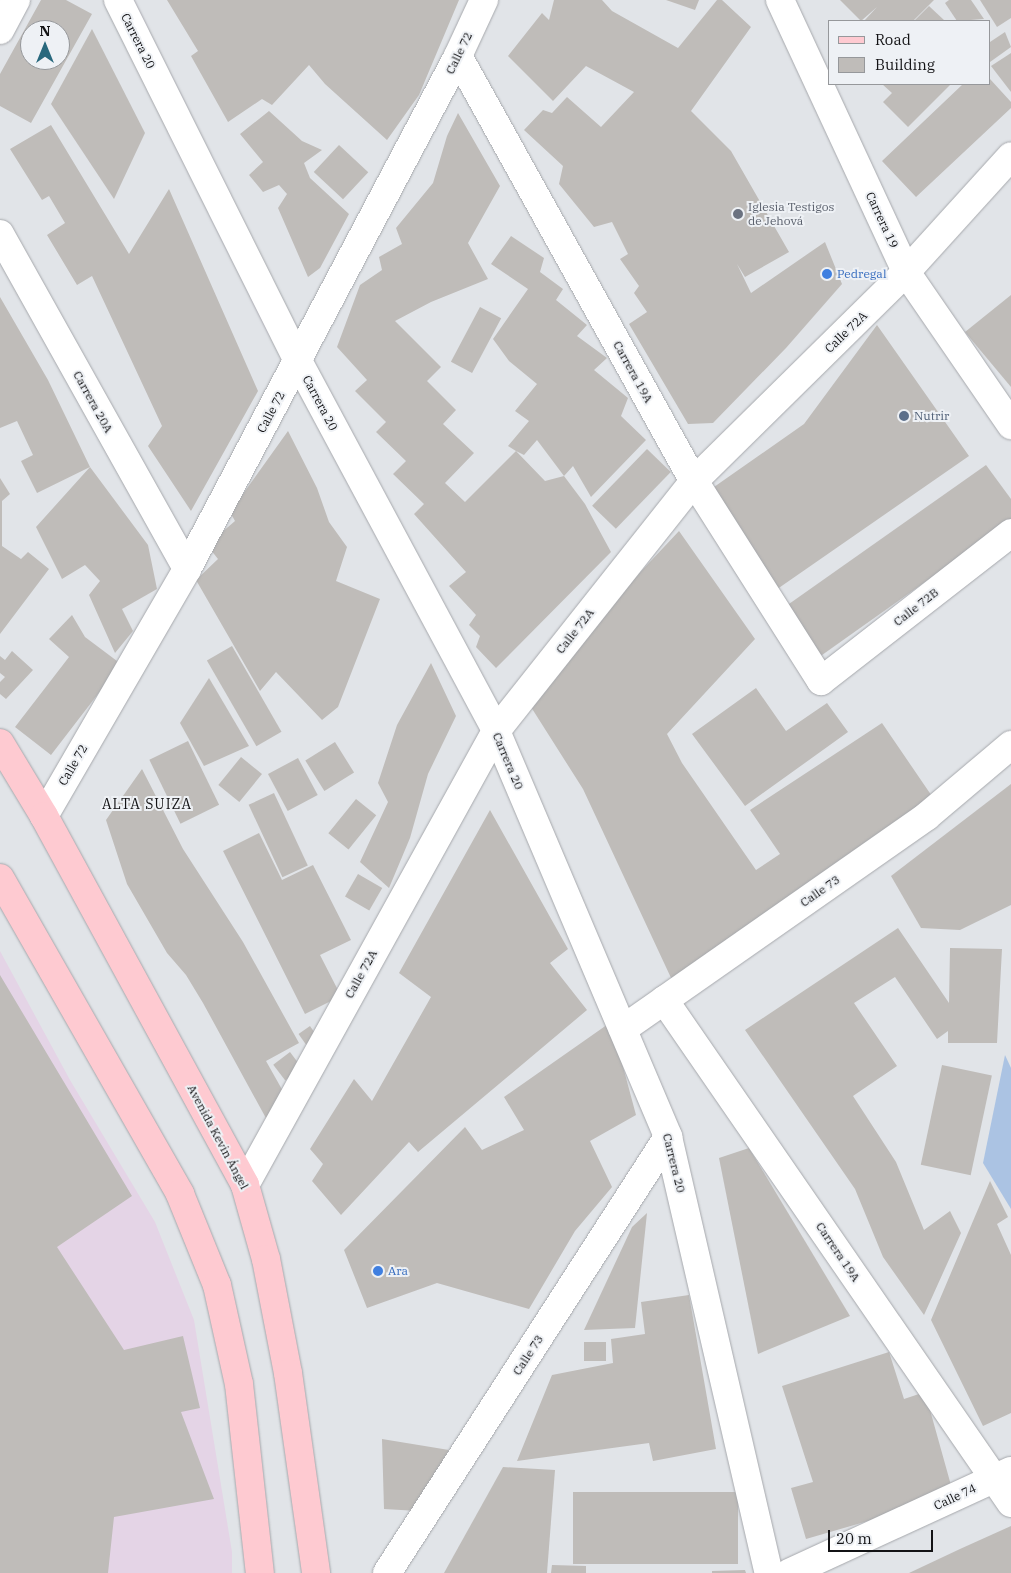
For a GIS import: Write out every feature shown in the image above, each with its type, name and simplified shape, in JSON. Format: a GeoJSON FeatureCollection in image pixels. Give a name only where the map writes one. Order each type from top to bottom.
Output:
{"type":"FeatureCollection","features":[{"type":"Feature","properties":{"kind":"main road","name":"Avenida Kevin Ángel"},"geometry":{"type":"LineString","coordinates":[[0,743],[44,816],[245,1185],[266,1259],[288,1374],[316,1573]]}},
{"type":"Feature","properties":{"kind":"main road"},"geometry":{"type":"LineString","coordinates":[[0,878],[180,1194],[217,1285],[239,1384],[260,1573]]}},
{"type":"Feature","properties":{"kind":"street"},"geometry":{"type":"LineString","coordinates":[[0,30],[16,0]]}},
{"type":"Feature","properties":{"kind":"street","name":"Carrera 20"},"geometry":{"type":"LineString","coordinates":[[118,0],[298,362],[496,731],[668,1136],[769,1573]]}},
{"type":"Feature","properties":{"kind":"street","name":"Calle 72"},"geometry":{"type":"LineString","coordinates":[[44,816],[187,569],[458,56],[484,0]]}},
{"type":"Feature","properties":{"kind":"street","name":"Carrera 19"},"geometry":{"type":"LineString","coordinates":[[780,0],[906,272],[1011,425]]}},
{"type":"Feature","properties":{"kind":"street","name":"Carrera 19A"},"geometry":{"type":"LineString","coordinates":[[458,56],[694,481],[821,681]]}},
{"type":"Feature","properties":{"kind":"street","name":"Calle 72A"},"geometry":{"type":"LineString","coordinates":[[245,1185],[496,731],[694,481],[906,272],[1011,156]]}},
{"type":"Feature","properties":{"kind":"street","name":"Carrera 20A"},"geometry":{"type":"LineString","coordinates":[[0,234],[187,569]]}},
{"type":"Feature","properties":{"kind":"street","name":"Calle 72B"},"geometry":{"type":"LineString","coordinates":[[821,681],[1011,533]]}},
{"type":"Feature","properties":{"kind":"street","name":"Calle 73"},"geometry":{"type":"LineString","coordinates":[[623,1029],[927,816],[1011,745]]}},
{"type":"Feature","properties":{"kind":"street","name":"Carrera 19A"},"geometry":{"type":"LineString","coordinates":[[664,1000],[1002,1476],[1011,1503]]}},
{"type":"Feature","properties":{"kind":"street","name":"Calle 73"},"geometry":{"type":"LineString","coordinates":[[387,1573],[668,1136]]}},
{"type":"Feature","properties":{"kind":"street","name":"Calle 74"},"geometry":{"type":"LineString","coordinates":[[790,1573],[1002,1476]]}},
{"type":"Feature","properties":{"kind":"shaded area"},"geometry":{"type":"Polygon","coordinates":[[[0,951],[70,1080],[155,1222],[194,1320],[232,1552],[232,1573],[0,1573],[0,951]]]}},
{"type":"Feature","properties":{"kind":"shaded area"},"geometry":{"type":"Polygon","coordinates":[[[1005,1055],[1011,1068],[1011,1209],[983,1163],[1005,1055]]]}},
{"type":"Feature","properties":{"kind":"building"},"geometry":{"type":"Polygon","coordinates":[[[41,0],[66,0],[92,14],[70,53],[70,20],[30,20],[41,0]]]}},
{"type":"Feature","properties":{"kind":"building"},"geometry":{"type":"Polygon","coordinates":[[[167,0],[459,0],[419,95],[387,140],[325,84],[309,65],[272,105],[262,99],[228,122],[191,56],[198,51],[167,0]]]}},
{"type":"Feature","properties":{"kind":"building"},"geometry":{"type":"Polygon","coordinates":[[[554,0],[602,0],[612,11],[678,48],[717,0],[722,0],[751,27],[691,111],[731,151],[789,252],[745,277],[737,264],[751,293],[825,242],[842,284],[786,348],[713,423],[688,424],[629,324],[647,312],[634,293],[639,286],[620,259],[628,254],[612,222],[594,227],[559,184],[563,166],[524,130],[543,110],[552,113],[567,97],[601,127],[634,92],[586,66],[553,101],[508,56],[542,13],[549,20],[554,0]]]}},
{"type":"Feature","properties":{"kind":"building"},"geometry":{"type":"Polygon","coordinates":[[[666,0],[699,0],[695,10],[666,0]]]}},
{"type":"Feature","properties":{"kind":"building"},"geometry":{"type":"Polygon","coordinates":[[[840,0],[934,0],[914,20],[865,20],[877,7],[860,20],[840,0]]]}},
{"type":"Feature","properties":{"kind":"building"},"geometry":{"type":"Polygon","coordinates":[[[949,0],[971,0],[984,19],[956,20],[945,3],[949,0]]]}},
{"type":"Feature","properties":{"kind":"building"},"geometry":{"type":"Polygon","coordinates":[[[980,0],[1011,0],[1011,18],[997,27],[980,0]]]}},
{"type":"Feature","properties":{"kind":"building"},"geometry":{"type":"Polygon","coordinates":[[[929,6],[944,20],[915,20],[929,6]]]}},
{"type":"Feature","properties":{"kind":"building"},"geometry":{"type":"Polygon","coordinates":[[[92,29],[145,133],[114,199],[51,104],[92,29]]]}},
{"type":"Feature","properties":{"kind":"building"},"geometry":{"type":"Polygon","coordinates":[[[1005,32],[1011,47],[991,61],[991,41],[1005,32]]]}},
{"type":"Feature","properties":{"kind":"building"},"geometry":{"type":"Polygon","coordinates":[[[20,38],[20,70],[61,70],[31,123],[0,106],[0,74],[20,38]]]}},
{"type":"Feature","properties":{"kind":"building"},"geometry":{"type":"Polygon","coordinates":[[[1011,53],[1011,92],[991,66],[1011,53]]]}},
{"type":"Feature","properties":{"kind":"building"},"geometry":{"type":"Polygon","coordinates":[[[991,80],[1011,102],[1011,108],[916,197],[882,161],[962,85],[991,85],[991,80]]]}},
{"type":"Feature","properties":{"kind":"building"},"geometry":{"type":"Polygon","coordinates":[[[883,85],[950,85],[908,127],[883,102],[892,93],[883,85]]]}},
{"type":"Feature","properties":{"kind":"building"},"geometry":{"type":"Polygon","coordinates":[[[269,111],[302,141],[322,150],[304,163],[310,178],[349,214],[320,268],[308,277],[278,208],[287,194],[279,185],[263,192],[249,175],[263,162],[240,134],[269,111]]]}},
{"type":"Feature","properties":{"kind":"building"},"geometry":{"type":"Polygon","coordinates":[[[458,113],[500,186],[468,243],[488,279],[431,302],[395,321],[441,367],[427,381],[456,410],[443,424],[474,453],[445,483],[465,502],[516,451],[545,481],[564,476],[585,504],[611,552],[496,668],[476,647],[480,636],[469,625],[476,615],[449,586],[466,572],[414,514],[424,504],[393,474],[406,461],[376,432],[386,422],[355,391],[367,380],[337,347],[360,285],[382,270],[379,257],[402,244],[396,228],[433,183],[447,136],[458,113]]]}},
{"type":"Feature","properties":{"kind":"building"},"geometry":{"type":"Polygon","coordinates":[[[51,125],[129,254],[169,189],[258,391],[191,511],[148,446],[162,426],[92,276],[77,285],[47,235],[65,223],[49,196],[42,200],[10,149],[51,125]]]}},
{"type":"Feature","properties":{"kind":"building"},"geometry":{"type":"Polygon","coordinates":[[[339,145],[368,172],[343,199],[314,172],[339,145]]]}},
{"type":"Feature","properties":{"kind":"building"},"geometry":{"type":"Polygon","coordinates":[[[511,236],[544,258],[540,272],[563,289],[556,300],[587,325],[577,336],[607,358],[594,370],[628,398],[621,416],[646,440],[591,497],[573,466],[564,476],[537,440],[524,455],[508,446],[529,421],[515,411],[537,384],[509,361],[493,339],[528,289],[491,264],[511,236]]]}},
{"type":"Feature","properties":{"kind":"building"},"geometry":{"type":"Polygon","coordinates":[[[1011,295],[1011,387],[965,332],[1011,295]]]}},
{"type":"Feature","properties":{"kind":"building"},"geometry":{"type":"Polygon","coordinates":[[[0,297],[48,380],[90,467],[37,493],[21,461],[33,455],[17,421],[0,428],[0,297]]]}},
{"type":"Feature","properties":{"kind":"building"},"geometry":{"type":"Polygon","coordinates":[[[480,307],[501,318],[472,373],[451,362],[480,307]]]}},
{"type":"Feature","properties":{"kind":"building"},"geometry":{"type":"Polygon","coordinates":[[[877,325],[969,456],[773,592],[704,494],[804,424],[877,325]]]}},
{"type":"Feature","properties":{"kind":"building"},"geometry":{"type":"Polygon","coordinates":[[[288,431],[317,488],[329,522],[347,547],[336,581],[380,599],[338,707],[322,720],[276,672],[260,691],[196,580],[218,559],[207,545],[235,521],[230,512],[288,431]]]}},
{"type":"Feature","properties":{"kind":"building"},"geometry":{"type":"Polygon","coordinates":[[[647,449],[671,472],[616,529],[592,506],[647,449]]]}},
{"type":"Feature","properties":{"kind":"building"},"geometry":{"type":"Polygon","coordinates":[[[986,465],[1011,499],[1011,521],[815,660],[779,611],[986,465]]]}},
{"type":"Feature","properties":{"kind":"building"},"geometry":{"type":"Polygon","coordinates":[[[90,467],[148,545],[157,589],[122,609],[133,631],[115,653],[89,595],[100,581],[85,565],[62,579],[36,527],[90,467]]]}},
{"type":"Feature","properties":{"kind":"building"},"geometry":{"type":"Polygon","coordinates":[[[0,478],[10,494],[2,501],[2,546],[21,559],[28,552],[49,569],[0,634],[0,478]]]}},
{"type":"Feature","properties":{"kind":"building"},"geometry":{"type":"Polygon","coordinates":[[[679,531],[755,639],[667,734],[682,763],[756,870],[780,854],[750,810],[882,723],[938,805],[672,980],[583,789],[524,696],[679,531]]]}},
{"type":"Feature","properties":{"kind":"building"},"geometry":{"type":"Polygon","coordinates":[[[72,615],[85,637],[121,664],[51,755],[15,727],[69,657],[49,639],[72,615]]]}},
{"type":"Feature","properties":{"kind":"building"},"geometry":{"type":"Polygon","coordinates":[[[232,646],[282,732],[256,746],[207,660],[232,646]]]}},
{"type":"Feature","properties":{"kind":"building"},"geometry":{"type":"Polygon","coordinates":[[[12,651],[33,670],[6,699],[0,694],[0,682],[5,677],[0,673],[0,656],[5,660],[12,651]]]}},
{"type":"Feature","properties":{"kind":"building"},"geometry":{"type":"Polygon","coordinates":[[[431,663],[456,716],[428,774],[410,838],[389,888],[360,862],[388,802],[378,783],[397,725],[431,663]]]}},
{"type":"Feature","properties":{"kind":"building"},"geometry":{"type":"Polygon","coordinates":[[[209,678],[249,746],[204,766],[180,723],[209,678]]]}},
{"type":"Feature","properties":{"kind":"building"},"geometry":{"type":"Polygon","coordinates":[[[756,688],[786,731],[827,703],[848,732],[745,806],[692,734],[756,688]]]}},
{"type":"Feature","properties":{"kind":"building"},"geometry":{"type":"Polygon","coordinates":[[[188,741],[219,805],[180,824],[149,760],[188,741]]]}},
{"type":"Feature","properties":{"kind":"building"},"geometry":{"type":"Polygon","coordinates":[[[335,742],[354,773],[324,791],[305,761],[335,742]]]}},
{"type":"Feature","properties":{"kind":"building"},"geometry":{"type":"Polygon","coordinates":[[[241,757],[262,774],[239,802],[218,785],[241,757]]]}},
{"type":"Feature","properties":{"kind":"building"},"geometry":{"type":"Polygon","coordinates":[[[298,758],[318,795],[288,811],[268,774],[298,758]]]}},
{"type":"Feature","properties":{"kind":"building"},"geometry":{"type":"Polygon","coordinates":[[[142,769],[183,849],[243,942],[299,1043],[266,1061],[284,1093],[267,1120],[203,1003],[186,975],[167,953],[127,884],[106,820],[142,769]]]}},
{"type":"Feature","properties":{"kind":"building"},"geometry":{"type":"Polygon","coordinates":[[[1011,784],[1011,905],[960,930],[921,928],[891,876],[1011,784]]]}},
{"type":"Feature","properties":{"kind":"building"},"geometry":{"type":"Polygon","coordinates":[[[274,793],[308,866],[282,877],[249,805],[274,793]]]}},
{"type":"Feature","properties":{"kind":"building"},"geometry":{"type":"Polygon","coordinates":[[[356,799],[376,815],[349,850],[328,833],[356,799]]]}},
{"type":"Feature","properties":{"kind":"building"},"geometry":{"type":"Polygon","coordinates":[[[490,810],[568,949],[550,963],[587,1010],[418,1152],[409,1142],[341,1215],[312,1181],[323,1164],[310,1149],[354,1079],[372,1101],[431,997],[399,973],[490,810]]]}},
{"type":"Feature","properties":{"kind":"building"},"geometry":{"type":"Polygon","coordinates":[[[259,833],[282,880],[313,865],[351,940],[320,955],[341,996],[305,1014],[223,851],[259,833]]]}},
{"type":"Feature","properties":{"kind":"building"},"geometry":{"type":"Polygon","coordinates":[[[358,874],[382,888],[369,911],[345,897],[358,874]]]}},
{"type":"Feature","properties":{"kind":"building"},"geometry":{"type":"Polygon","coordinates":[[[898,928],[949,1003],[950,948],[1002,949],[997,1043],[948,1043],[948,1031],[937,1039],[895,977],[854,1003],[897,1066],[853,1096],[896,1162],[924,1230],[950,1211],[961,1233],[924,1315],[883,1257],[855,1189],[745,1030],[898,928]]]}},
{"type":"Feature","properties":{"kind":"building"},"geometry":{"type":"Polygon","coordinates":[[[0,975],[132,1196],[57,1247],[124,1350],[183,1336],[200,1408],[181,1412],[214,1499],[114,1517],[108,1573],[0,1573],[0,975]]]}},
{"type":"Feature","properties":{"kind":"building"},"geometry":{"type":"Polygon","coordinates":[[[611,1022],[636,1115],[590,1141],[612,1187],[575,1231],[529,1309],[437,1283],[367,1308],[344,1250],[465,1127],[482,1150],[524,1130],[504,1097],[611,1022]]]}},
{"type":"Feature","properties":{"kind":"building"},"geometry":{"type":"Polygon","coordinates":[[[310,1026],[321,1042],[309,1050],[299,1034],[310,1026]]]}},
{"type":"Feature","properties":{"kind":"building"},"geometry":{"type":"Polygon","coordinates":[[[290,1052],[302,1068],[285,1081],[273,1065],[290,1052]]]}},
{"type":"Feature","properties":{"kind":"building"},"geometry":{"type":"Polygon","coordinates":[[[942,1065],[992,1076],[971,1175],[921,1165],[942,1065]]]}},
{"type":"Feature","properties":{"kind":"building"},"geometry":{"type":"Polygon","coordinates":[[[749,1148],[850,1316],[758,1354],[719,1158],[749,1148]]]}},
{"type":"Feature","properties":{"kind":"building"},"geometry":{"type":"Polygon","coordinates":[[[990,1181],[1008,1217],[997,1224],[1011,1255],[1011,1413],[983,1426],[931,1320],[990,1181]]]}},
{"type":"Feature","properties":{"kind":"building"},"geometry":{"type":"Polygon","coordinates":[[[647,1213],[635,1328],[584,1330],[632,1227],[647,1213]]]}},
{"type":"Feature","properties":{"kind":"building"},"geometry":{"type":"Polygon","coordinates":[[[689,1295],[716,1449],[653,1461],[649,1443],[517,1461],[552,1375],[613,1363],[611,1339],[645,1334],[641,1302],[689,1295]]]}},
{"type":"Feature","properties":{"kind":"building"},"geometry":{"type":"Polygon","coordinates":[[[584,1342],[606,1342],[606,1361],[584,1361],[584,1342]]]}},
{"type":"Feature","properties":{"kind":"building"},"geometry":{"type":"Polygon","coordinates":[[[889,1352],[904,1399],[925,1392],[954,1496],[806,1539],[791,1488],[813,1482],[782,1386],[889,1352]]]}},
{"type":"Feature","properties":{"kind":"building"},"geometry":{"type":"Polygon","coordinates":[[[382,1439],[449,1450],[418,1511],[384,1509],[382,1439]]]}},
{"type":"Feature","properties":{"kind":"building"},"geometry":{"type":"Polygon","coordinates":[[[503,1467],[555,1470],[547,1573],[444,1573],[503,1467]]]}},
{"type":"Feature","properties":{"kind":"building"},"geometry":{"type":"Polygon","coordinates":[[[573,1492],[738,1492],[738,1564],[573,1564],[573,1492]]]}},
{"type":"Feature","properties":{"kind":"building"},"geometry":{"type":"Polygon","coordinates":[[[1011,1526],[1011,1573],[909,1573],[960,1549],[1011,1526]]]}},
{"type":"Feature","properties":{"kind":"building"},"geometry":{"type":"Polygon","coordinates":[[[552,1565],[586,1566],[586,1573],[551,1573],[552,1565]]]}},
{"type":"Feature","properties":{"kind":"building"},"geometry":{"type":"Polygon","coordinates":[[[745,1570],[746,1573],[712,1573],[712,1571],[745,1570]]]}},
{"type":"Feature","properties":{"kind":"place","name":"Iglesia Testigos de Jehová"},"geometry":{"type":"Point","coordinates":[738,214]}},
{"type":"Feature","properties":{"kind":"place","name":"Pedregal"},"geometry":{"type":"Point","coordinates":[827,274]}},
{"type":"Feature","properties":{"kind":"place","name":"Nutrir"},"geometry":{"type":"Point","coordinates":[904,416]}},
{"type":"Feature","properties":{"kind":"place","name":"Ara"},"geometry":{"type":"Point","coordinates":[378,1271]}},
{"type":"Feature","properties":{"kind":"district","name":"ALTA SUIZA"},"geometry":{"type":"Point","coordinates":[147,804]}}]}
